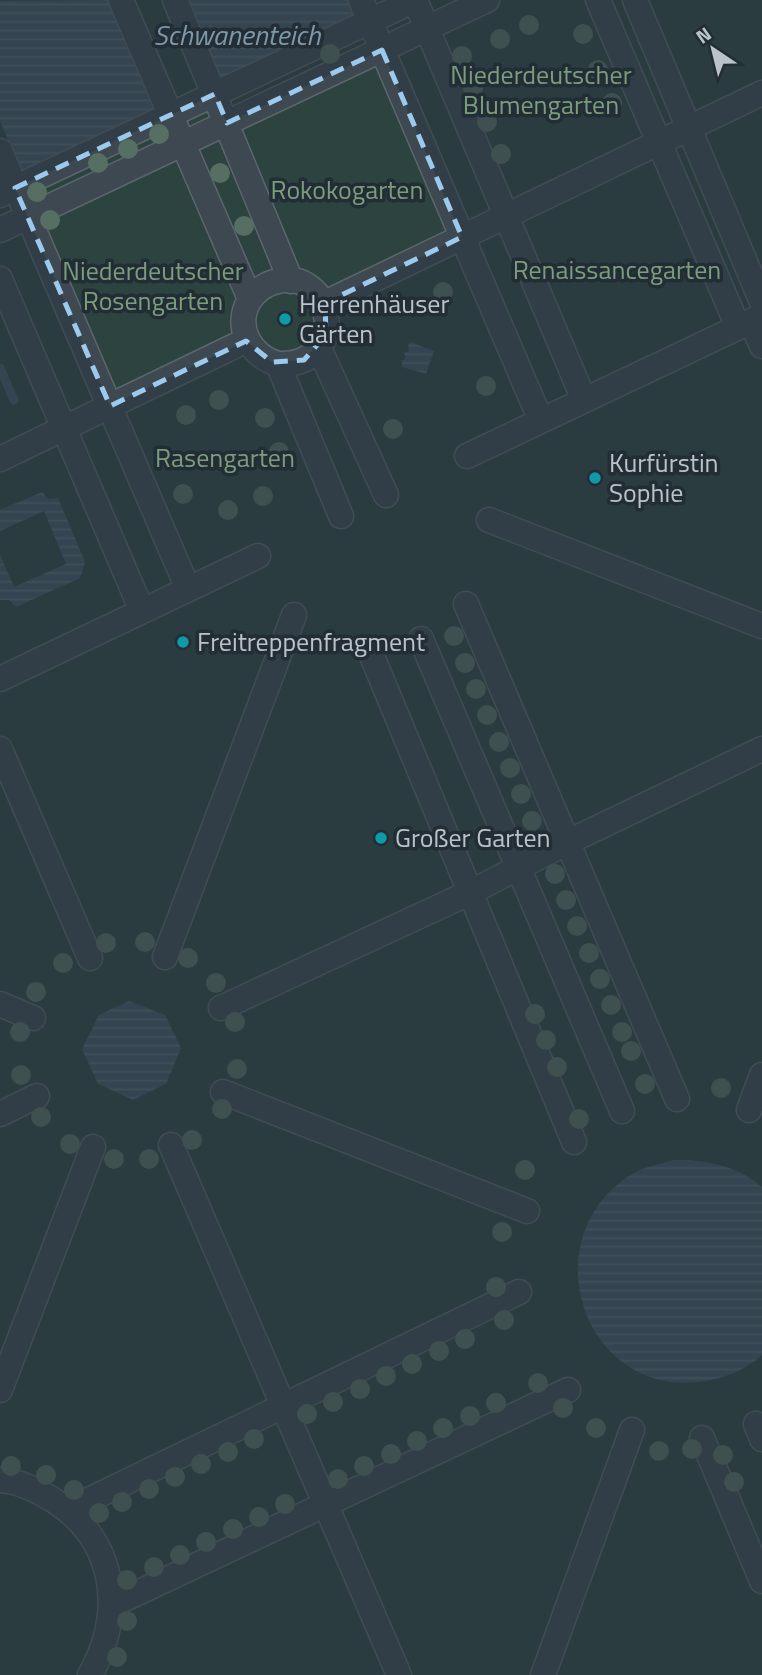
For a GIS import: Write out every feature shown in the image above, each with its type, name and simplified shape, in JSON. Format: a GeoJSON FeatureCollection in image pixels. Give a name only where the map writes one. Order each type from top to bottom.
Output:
{"type":"FeatureCollection","features":[{"type":"Feature","properties":{"kind":"street"},"geometry":{"type":"LineString","coordinates":[[121,0],[250,299]]}},
{"type":"Feature","properties":{"kind":"street"},"geometry":{"type":"LineString","coordinates":[[175,0],[291,281]]}},
{"type":"Feature","properties":{"kind":"street"},"geometry":{"type":"LineString","coordinates":[[8,192],[215,94],[365,10],[415,0],[584,400]]}},
{"type":"Feature","properties":{"kind":"street"},"geometry":{"type":"LineString","coordinates":[[0,230],[487,0]]}},
{"type":"Feature","properties":{"kind":"street"},"geometry":{"type":"LineString","coordinates":[[598,0],[659,142],[753,316]]}},
{"type":"Feature","properties":{"kind":"street"},"geometry":{"type":"LineString","coordinates":[[635,0],[689,128],[762,346]]}},
{"type":"Feature","properties":{"kind":"street"},"geometry":{"type":"LineString","coordinates":[[365,10],[541,421]]}},
{"type":"Feature","properties":{"kind":"street"},"geometry":{"type":"LineString","coordinates":[[323,304],[762,93]]}},
{"type":"Feature","properties":{"kind":"street"},"geometry":{"type":"LineString","coordinates":[[0,151],[8,192],[28,217],[188,589]]}},
{"type":"Feature","properties":{"kind":"street"},"geometry":{"type":"LineString","coordinates":[[0,279],[142,611]]}},
{"type":"Feature","properties":{"kind":"street"},"geometry":{"type":"LineString","coordinates":[[291,281],[312,290],[323,304],[328,327],[319,348],[298,363],[278,364],[261,356],[247,340],[244,317],[250,299],[265,285],[291,281]]}},
{"type":"Feature","properties":{"kind":"street"},"geometry":{"type":"LineString","coordinates":[[467,456],[753,316]]}},
{"type":"Feature","properties":{"kind":"street"},"geometry":{"type":"LineString","coordinates":[[0,459],[247,340]]}},
{"type":"Feature","properties":{"kind":"street"},"geometry":{"type":"LineString","coordinates":[[319,348],[386,495]]}},
{"type":"Feature","properties":{"kind":"street"},"geometry":{"type":"LineString","coordinates":[[278,364],[341,516]]}},
{"type":"Feature","properties":{"kind":"street"},"geometry":{"type":"LineString","coordinates":[[489,520],[762,626]]}},
{"type":"Feature","properties":{"kind":"street"},"geometry":{"type":"LineString","coordinates":[[0,679],[257,556]]}},
{"type":"Feature","properties":{"kind":"street"},"geometry":{"type":"LineString","coordinates":[[466,604],[677,1099]]}},
{"type":"Feature","properties":{"kind":"street"},"geometry":{"type":"LineString","coordinates":[[165,957],[294,615]]}},
{"type":"Feature","properties":{"kind":"street"},"geometry":{"type":"LineString","coordinates":[[421,639],[622,1111]]}},
{"type":"Feature","properties":{"kind":"street"},"geometry":{"type":"LineString","coordinates":[[369,649],[574,1142]]}},
{"type":"Feature","properties":{"kind":"street"},"geometry":{"type":"LineString","coordinates":[[0,749],[90,958]]}},
{"type":"Feature","properties":{"kind":"street"},"geometry":{"type":"LineString","coordinates":[[221,1008],[469,893],[568,842],[762,749]]}},
{"type":"Feature","properties":{"kind":"street"},"geometry":{"type":"LineString","coordinates":[[0,1004],[33,1018]]}},
{"type":"Feature","properties":{"kind":"street"},"geometry":{"type":"LineString","coordinates":[[749,1110],[762,1075]]}},
{"type":"Feature","properties":{"kind":"street"},"geometry":{"type":"LineString","coordinates":[[223,1091],[527,1211]]}},
{"type":"Feature","properties":{"kind":"street"},"geometry":{"type":"LineString","coordinates":[[0,1114],[37,1096]]}},
{"type":"Feature","properties":{"kind":"street"},"geometry":{"type":"LineString","coordinates":[[171,1145],[400,1675]]}},
{"type":"Feature","properties":{"kind":"street"},"geometry":{"type":"LineString","coordinates":[[0,1390],[93,1147]]}},
{"type":"Feature","properties":{"kind":"street"},"geometry":{"type":"LineString","coordinates":[[68,1510],[519,1292]]}},
{"type":"Feature","properties":{"kind":"street"},"geometry":{"type":"LineString","coordinates":[[112,1605],[568,1390]]}},
{"type":"Feature","properties":{"kind":"street"},"geometry":{"type":"LineString","coordinates":[[543,1675],[632,1430]]}},
{"type":"Feature","properties":{"kind":"street"},"geometry":{"type":"LineString","coordinates":[[702,1438],[762,1581]]}},
{"type":"Feature","properties":{"kind":"street"},"geometry":{"type":"LineString","coordinates":[[0,1480],[32,1488],[68,1510],[82,1524],[102,1555],[112,1605],[104,1650],[90,1675]]}},
{"type":"Feature","properties":{"kind":"highlighted area"},"geometry":{"type":"Polygon","coordinates":[[[382,50],[462,237],[325,303],[326,335],[304,360],[272,362],[246,341],[110,406],[15,188],[215,94],[227,123],[382,50]]]}},
{"type":"Feature","properties":{"kind":"green space","name":"Großer Garten"},"geometry":{"type":"Polygon","coordinates":[[[0,0],[762,0],[762,1675],[0,1675],[0,0]]]}},
{"type":"Feature","properties":{"kind":"water","name":"Schwanenteich"},"geometry":{"type":"Polygon","coordinates":[[[109,0],[157,112],[24,176],[0,121],[0,1],[109,0]]]}},
{"type":"Feature","properties":{"kind":"water","name":"Schwanenteich"},"geometry":{"type":"Polygon","coordinates":[[[184,0],[348,0],[355,16],[218,82],[184,0]]]}},
{"type":"Feature","properties":{"kind":"water"},"geometry":{"type":"Polygon","coordinates":[[[411,342],[434,351],[426,374],[402,367],[402,361],[406,358],[404,353],[409,351],[408,344],[411,342]]]}},
{"type":"Feature","properties":{"kind":"water"},"geometry":{"type":"Polygon","coordinates":[[[42,492],[49,499],[58,498],[85,562],[80,578],[16,607],[9,600],[0,600],[0,555],[14,587],[66,564],[44,511],[0,531],[0,510],[42,492]]]}},
{"type":"Feature","properties":{"kind":"water"},"geometry":{"type":"Polygon","coordinates":[[[129,1001],[165,1015],[181,1048],[166,1084],[133,1100],[98,1084],[82,1049],[99,1015],[129,1001]]]}},
{"type":"Feature","properties":{"kind":"water"},"geometry":{"type":"Polygon","coordinates":[[[674,1160],[721,1165],[762,1187],[762,1355],[733,1373],[699,1382],[659,1380],[625,1364],[600,1339],[584,1308],[578,1273],[583,1237],[599,1204],[629,1176],[645,1168],[674,1160]]]}},
{"type":"Feature","properties":{"kind":"waterway"},"geometry":{"type":"LineString","coordinates":[[0,368],[14,400]]}},
{"type":"Feature","properties":{"kind":"place","name":"Herrenhäuser Gärten"},"geometry":{"type":"Point","coordinates":[285,319]}},
{"type":"Feature","properties":{"kind":"place","name":"Kurfürstin Sophie"},"geometry":{"type":"Point","coordinates":[595,478]}},
{"type":"Feature","properties":{"kind":"place","name":"Freitreppenfragment"},"geometry":{"type":"Point","coordinates":[183,642]}},
{"type":"Feature","properties":{"kind":"place","name":"Großer Garten"},"geometry":{"type":"Point","coordinates":[381,838]}},
{"type":"Feature","properties":{"kind":"park label","name":"Niederdeutscher Blumengarten"},"geometry":{"type":"Point","coordinates":[541,90]}},
{"type":"Feature","properties":{"kind":"park label","name":"Rokokogarten"},"geometry":{"type":"Point","coordinates":[347,190]}},
{"type":"Feature","properties":{"kind":"park label","name":"Renaissancegarten"},"geometry":{"type":"Point","coordinates":[617,270]}},
{"type":"Feature","properties":{"kind":"park label","name":"Niederdeutscher Rosengarten"},"geometry":{"type":"Point","coordinates":[153,286]}},
{"type":"Feature","properties":{"kind":"park label","name":"Rasengarten"},"geometry":{"type":"Point","coordinates":[225,458]}}]}
